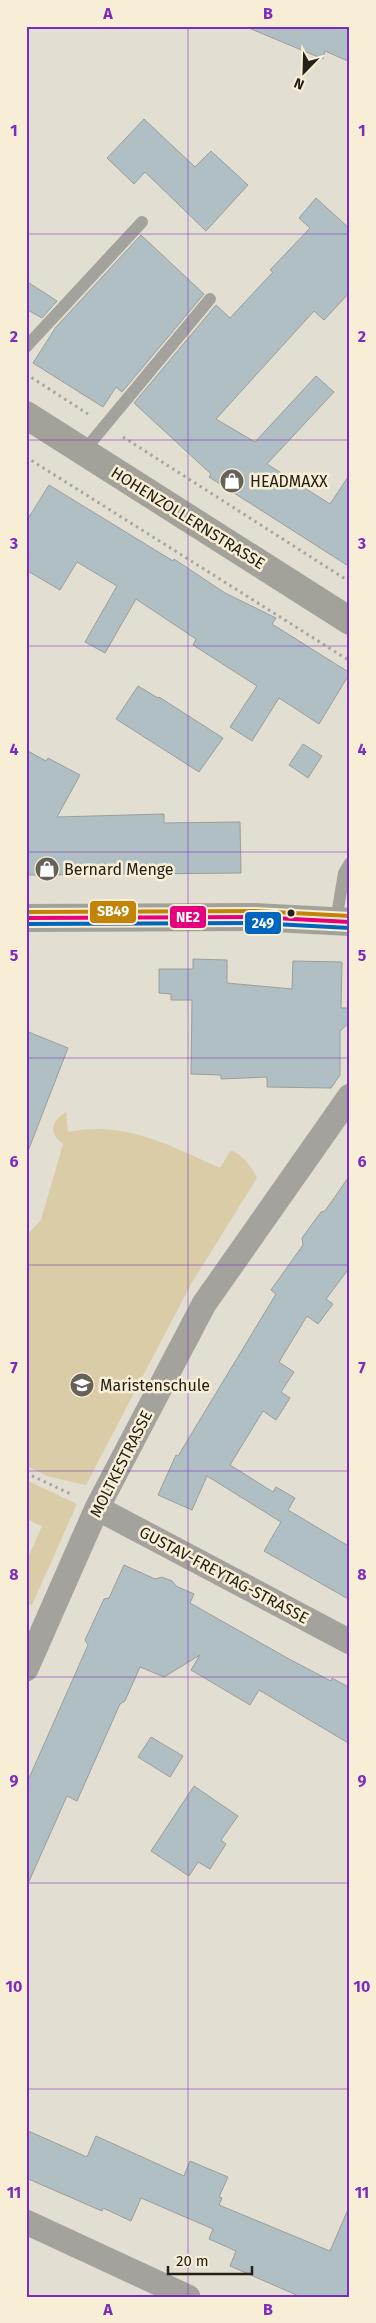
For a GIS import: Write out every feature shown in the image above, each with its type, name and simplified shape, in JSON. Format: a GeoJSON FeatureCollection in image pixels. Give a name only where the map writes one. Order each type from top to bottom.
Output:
{"type":"FeatureCollection","features":[{"type":"Feature","properties":{"kind":"main road","name":"HOHENZOLLERNSTRASSE"},"geometry":{"type":"LineString","coordinates":[[26,415],[350,621]]}},
{"type":"Feature","properties":{"kind":"main road"},"geometry":{"type":"LineString","coordinates":[[26,918],[255,917],[343,922]]}},
{"type":"Feature","properties":{"kind":"street","name":"MOLTKESTRASSE"},"geometry":{"type":"LineString","coordinates":[[26,1669],[97,1508],[204,1304],[350,1096]]}},
{"type":"Feature","properties":{"kind":"street","name":"GUSTAV-FREYTAG-STRASSE"},"geometry":{"type":"LineString","coordinates":[[97,1508],[350,1642]]}},
{"type":"Feature","properties":{"kind":"street"},"geometry":{"type":"LineString","coordinates":[[26,2222],[139,2287],[188,2297]]}},
{"type":"Feature","properties":{"kind":"lane"},"geometry":{"type":"LineString","coordinates":[[26,347],[142,222]]}},
{"type":"Feature","properties":{"kind":"lane"},"geometry":{"type":"LineString","coordinates":[[83,452],[210,299]]}},
{"type":"Feature","properties":{"kind":"lane"},"geometry":{"type":"LineString","coordinates":[[343,922],[344,873],[350,863]]}},
{"type":"Feature","properties":{"kind":"path"},"geometry":{"type":"LineString","coordinates":[[26,374],[350,582]]}},
{"type":"Feature","properties":{"kind":"path"},"geometry":{"type":"LineString","coordinates":[[26,458],[350,661]]}},
{"type":"Feature","properties":{"kind":"path"},"geometry":{"type":"LineString","coordinates":[[26,1472],[97,1508]]}},
{"type":"Feature","properties":{"kind":"shaded area","name":"Maristenschule"},"geometry":{"type":"Polygon","coordinates":[[[66,1112],[68,1132],[108,1129],[128,1132],[183,1151],[220,1168],[231,1150],[246,1161],[257,1178],[191,1284],[86,1485],[50,1477],[26,1466],[26,1236],[41,1220],[63,1144],[55,1136],[53,1127],[57,1119],[66,1112]]]}},
{"type":"Feature","properties":{"kind":"shaded area"},"geometry":{"type":"Polygon","coordinates":[[[26,1480],[77,1504],[32,1605],[26,1603],[26,1562],[42,1526],[26,1519],[26,1480]]]}},
{"type":"Feature","properties":{"kind":"building"},"geometry":{"type":"Polygon","coordinates":[[[244,26],[350,26],[350,62],[325,51],[323,59],[244,26]]]}},
{"type":"Feature","properties":{"kind":"building"},"geometry":{"type":"Polygon","coordinates":[[[144,119],[195,167],[211,151],[248,185],[206,231],[145,172],[134,184],[107,158],[144,119]]]}},
{"type":"Feature","properties":{"kind":"building"},"geometry":{"type":"Polygon","coordinates":[[[316,198],[350,229],[350,292],[324,320],[314,311],[216,419],[255,442],[316,376],[334,392],[267,464],[330,504],[350,474],[350,567],[209,477],[211,474],[134,403],[216,305],[230,318],[273,272],[270,270],[310,228],[299,218],[316,198]]]}},
{"type":"Feature","properties":{"kind":"building"},"geometry":{"type":"Polygon","coordinates":[[[141,235],[204,294],[122,392],[116,387],[103,407],[33,363],[56,327],[141,235]]]}},
{"type":"Feature","properties":{"kind":"building"},"geometry":{"type":"Polygon","coordinates":[[[26,281],[57,301],[42,318],[26,309],[26,281]]]}},
{"type":"Feature","properties":{"kind":"building"},"geometry":{"type":"Polygon","coordinates":[[[49,485],[173,561],[174,559],[225,593],[276,618],[272,624],[350,673],[319,724],[279,698],[252,741],[230,727],[257,686],[193,645],[196,639],[136,599],[105,653],[85,642],[117,586],[77,562],[60,590],[26,570],[26,522],[49,485]]]}},
{"type":"Feature","properties":{"kind":"building"},"geometry":{"type":"Polygon","coordinates":[[[138,686],[159,697],[223,738],[199,772],[116,719],[138,686]]]}},
{"type":"Feature","properties":{"kind":"building"},"geometry":{"type":"Polygon","coordinates":[[[303,744],[322,756],[308,778],[289,765],[303,744]]]}},
{"type":"Feature","properties":{"kind":"building"},"geometry":{"type":"Polygon","coordinates":[[[26,750],[46,761],[48,758],[80,775],[57,817],[164,814],[164,823],[240,822],[241,873],[26,875],[26,750]]]}},
{"type":"Feature","properties":{"kind":"building"},"geometry":{"type":"Polygon","coordinates":[[[193,959],[227,960],[227,983],[292,989],[293,961],[342,962],[341,1008],[350,1008],[350,1022],[340,1031],[340,1075],[331,1088],[267,1087],[267,1077],[221,1079],[221,1075],[191,1074],[192,1000],[171,1000],[171,994],[159,993],[159,969],[193,969],[193,959]]]}},
{"type":"Feature","properties":{"kind":"building"},"geometry":{"type":"Polygon","coordinates":[[[26,1031],[68,1048],[28,1151],[26,1150],[26,1031]]]}},
{"type":"Feature","properties":{"kind":"building"},"geometry":{"type":"Polygon","coordinates":[[[350,1175],[350,1267],[326,1299],[333,1304],[318,1324],[307,1316],[279,1362],[294,1372],[281,1392],[290,1398],[276,1420],[263,1411],[230,1465],[273,1492],[276,1487],[295,1498],[288,1510],[350,1547],[350,1600],[264,1551],[281,1522],[207,1476],[192,1510],[158,1495],[176,1455],[178,1456],[276,1294],[271,1290],[303,1245],[302,1238],[321,1212],[325,1211],[350,1175]]]}},
{"type":"Feature","properties":{"kind":"building"},"geometry":{"type":"Polygon","coordinates":[[[124,1565],[155,1579],[162,1577],[172,1581],[176,1586],[194,1594],[190,1603],[289,1659],[331,1681],[332,1678],[350,1688],[350,1744],[259,1690],[250,1705],[191,1670],[200,1655],[164,1677],[140,1667],[125,1701],[120,1704],[77,1801],[67,1796],[26,1888],[26,1785],[88,1645],[85,1640],[104,1599],[109,1598],[124,1565]]]}},
{"type":"Feature","properties":{"kind":"building"},"geometry":{"type":"Polygon","coordinates":[[[151,1737],[183,1756],[170,1777],[138,1757],[151,1737]]]}},
{"type":"Feature","properties":{"kind":"building"},"geometry":{"type":"Polygon","coordinates":[[[194,1786],[238,1816],[221,1840],[226,1844],[210,1869],[198,1862],[189,1876],[151,1851],[194,1786]]]}},
{"type":"Feature","properties":{"kind":"building"},"geometry":{"type":"Polygon","coordinates":[[[26,2130],[87,2157],[96,2136],[184,2176],[190,2161],[228,2177],[219,2197],[222,2198],[219,2205],[330,2251],[350,2205],[350,2297],[301,2297],[230,2266],[236,2251],[209,2239],[213,2229],[141,2198],[131,2221],[103,2208],[102,2211],[26,2178],[26,2130]]]}},
{"type":"Feature","properties":{"kind":"transit line","name":"SB49"},"geometry":{"type":"LineString","coordinates":[[26,912],[255,911],[350,916]]}},
{"type":"Feature","properties":{"kind":"transit line","name":"NE2"},"geometry":{"type":"LineString","coordinates":[[26,918],[255,917],[350,922]]}},
{"type":"Feature","properties":{"kind":"transit line","name":"249"},"geometry":{"type":"LineString","coordinates":[[26,924],[255,923],[350,928]]}},
{"type":"Feature","properties":{"kind":"place","name":"HEADMAXX"},"geometry":{"type":"Point","coordinates":[232,481]}},
{"type":"Feature","properties":{"kind":"place","name":"Bernard Menge"},"geometry":{"type":"Point","coordinates":[47,869]}},
{"type":"Feature","properties":{"kind":"place","name":"Maristenschule"},"geometry":{"type":"Point","coordinates":[82,1385]}}]}
